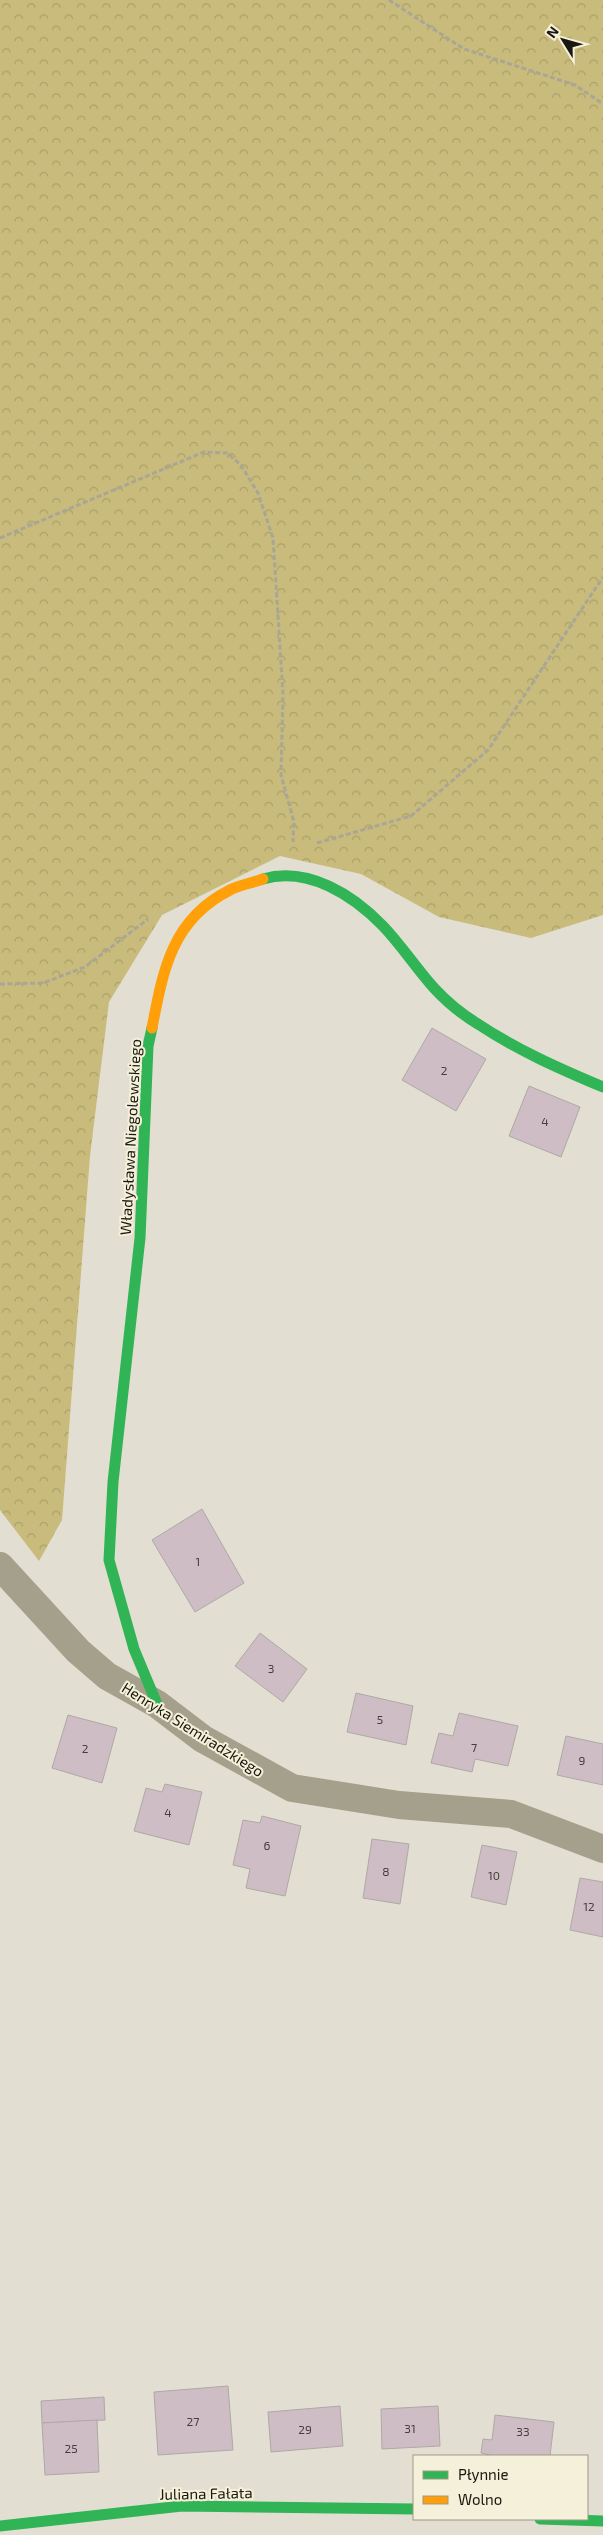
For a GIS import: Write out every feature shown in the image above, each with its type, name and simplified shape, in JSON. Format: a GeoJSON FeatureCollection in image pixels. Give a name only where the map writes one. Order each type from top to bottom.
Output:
{"type":"FeatureCollection","features":[{"type":"Feature","properties":{"kind":"street","name":"Władysława Niegolewskiego"},"geometry":{"type":"LineString","coordinates":[[157,1704],[134,1649],[109,1560],[113,1482],[140,1238],[148,1046],[163,971],[184,926],[206,904],[231,888],[278,875],[312,880],[342,892],[383,926],[435,989],[477,1024],[556,1067],[603,1087]]}},
{"type":"Feature","properties":{"kind":"street","name":"Henryka Siemiradzkiego"},"geometry":{"type":"LineString","coordinates":[[0,1566],[78,1651],[107,1676],[157,1704],[204,1739],[292,1788],[399,1805],[511,1814],[603,1849]]}},
{"type":"Feature","properties":{"kind":"street","name":"Juliana Fałata"},"geometry":{"type":"LineString","coordinates":[[0,2526],[182,2506],[413,2509]]}},
{"type":"Feature","properties":{"kind":"street"},"geometry":{"type":"LineString","coordinates":[[572,2520],[603,2521]]}},
{"type":"Feature","properties":{"kind":"path"},"geometry":{"type":"LineString","coordinates":[[389,0],[464,48],[575,85],[603,104]]}},
{"type":"Feature","properties":{"kind":"path"},"geometry":{"type":"LineString","coordinates":[[0,538],[204,452],[227,453],[241,466],[258,494],[273,538],[283,694],[281,775],[294,822],[293,850]]}},
{"type":"Feature","properties":{"kind":"path"},"geometry":{"type":"LineString","coordinates":[[312,845],[412,816],[488,750],[603,577]]}},
{"type":"Feature","properties":{"kind":"green space"},"geometry":{"type":"Polygon","coordinates":[[[0,0],[603,0],[603,915],[531,938],[439,917],[361,874],[280,856],[162,915],[109,1002],[90,1156],[62,1520],[39,1561],[0,1510],[0,0]]]}},
{"type":"Feature","properties":{"kind":"building"},"geometry":{"type":"Polygon","coordinates":[[[432,1028],[486,1059],[456,1111],[402,1080],[432,1028]]]}},
{"type":"Feature","properties":{"kind":"building"},"geometry":{"type":"Polygon","coordinates":[[[529,1086],[580,1107],[561,1157],[509,1136],[529,1086]]]}},
{"type":"Feature","properties":{"kind":"building"},"geometry":{"type":"Polygon","coordinates":[[[202,1509],[244,1583],[195,1612],[152,1540],[202,1509]]]}},
{"type":"Feature","properties":{"kind":"building"},"geometry":{"type":"Polygon","coordinates":[[[260,1633],[307,1669],[283,1702],[235,1666],[260,1633]]]}},
{"type":"Feature","properties":{"kind":"building"},"geometry":{"type":"Polygon","coordinates":[[[356,1693],[413,1706],[406,1745],[347,1732],[356,1693]]]}},
{"type":"Feature","properties":{"kind":"building"},"geometry":{"type":"Polygon","coordinates":[[[459,1713],[518,1726],[508,1766],[475,1759],[472,1772],[431,1763],[439,1733],[453,1736],[459,1713]]]}},
{"type":"Feature","properties":{"kind":"building"},"geometry":{"type":"Polygon","coordinates":[[[68,1715],[117,1728],[102,1783],[52,1768],[68,1715]]]}},
{"type":"Feature","properties":{"kind":"building"},"geometry":{"type":"Polygon","coordinates":[[[566,1736],[603,1744],[603,1785],[557,1775],[566,1736]]]}},
{"type":"Feature","properties":{"kind":"building"},"geometry":{"type":"Polygon","coordinates":[[[165,1784],[202,1792],[189,1845],[134,1831],[146,1788],[162,1792],[165,1784]]]}},
{"type":"Feature","properties":{"kind":"building"},"geometry":{"type":"Polygon","coordinates":[[[262,1816],[301,1826],[285,1896],[246,1888],[250,1869],[233,1865],[243,1820],[260,1823],[262,1816]]]}},
{"type":"Feature","properties":{"kind":"building"},"geometry":{"type":"Polygon","coordinates":[[[372,1839],[409,1844],[400,1904],[363,1898],[372,1839]]]}},
{"type":"Feature","properties":{"kind":"building"},"geometry":{"type":"Polygon","coordinates":[[[482,1845],[517,1852],[506,1905],[471,1897],[482,1845]]]}},
{"type":"Feature","properties":{"kind":"building"},"geometry":{"type":"Polygon","coordinates":[[[580,1878],[603,1882],[603,1937],[570,1930],[580,1878]]]}},
{"type":"Feature","properties":{"kind":"building"},"geometry":{"type":"Polygon","coordinates":[[[228,2386],[233,2450],[158,2455],[154,2392],[228,2386]]]}},
{"type":"Feature","properties":{"kind":"building"},"geometry":{"type":"Polygon","coordinates":[[[104,2397],[105,2420],[42,2423],[41,2401],[104,2397]]]}},
{"type":"Feature","properties":{"kind":"building"},"geometry":{"type":"Polygon","coordinates":[[[340,2406],[343,2446],[271,2452],[268,2412],[340,2406]]]}},
{"type":"Feature","properties":{"kind":"building"},"geometry":{"type":"Polygon","coordinates":[[[438,2406],[440,2446],[382,2449],[381,2409],[438,2406]]]}},
{"type":"Feature","properties":{"kind":"building"},"geometry":{"type":"Polygon","coordinates":[[[495,2415],[554,2422],[550,2455],[490,2455],[481,2453],[483,2439],[492,2440],[495,2415]]]}},
{"type":"Feature","properties":{"kind":"building"},"geometry":{"type":"Polygon","coordinates":[[[97,2420],[99,2472],[45,2475],[42,2423],[97,2420]]]}},
{"type":"Feature","properties":{"kind":"traffic: fast"},"geometry":{"type":"LineString","coordinates":[[263,879],[297,876],[329,886],[344,894],[383,926],[434,988],[461,1012],[523,1051],[603,1087]]}},
{"type":"Feature","properties":{"kind":"traffic: fast"},"geometry":{"type":"LineString","coordinates":[[152,1028],[148,1046],[140,1238],[113,1482],[109,1560],[134,1649],[157,1704]]}},
{"type":"Feature","properties":{"kind":"traffic: fast"},"geometry":{"type":"LineString","coordinates":[[0,2526],[182,2506],[413,2509]]}},
{"type":"Feature","properties":{"kind":"traffic: fast"},"geometry":{"type":"LineString","coordinates":[[572,2520],[603,2521]]}},
{"type":"Feature","properties":{"kind":"traffic: slow"},"geometry":{"type":"LineString","coordinates":[[152,1028],[166,966],[173,948],[183,931],[210,902],[234,888],[263,879]]}}]}
